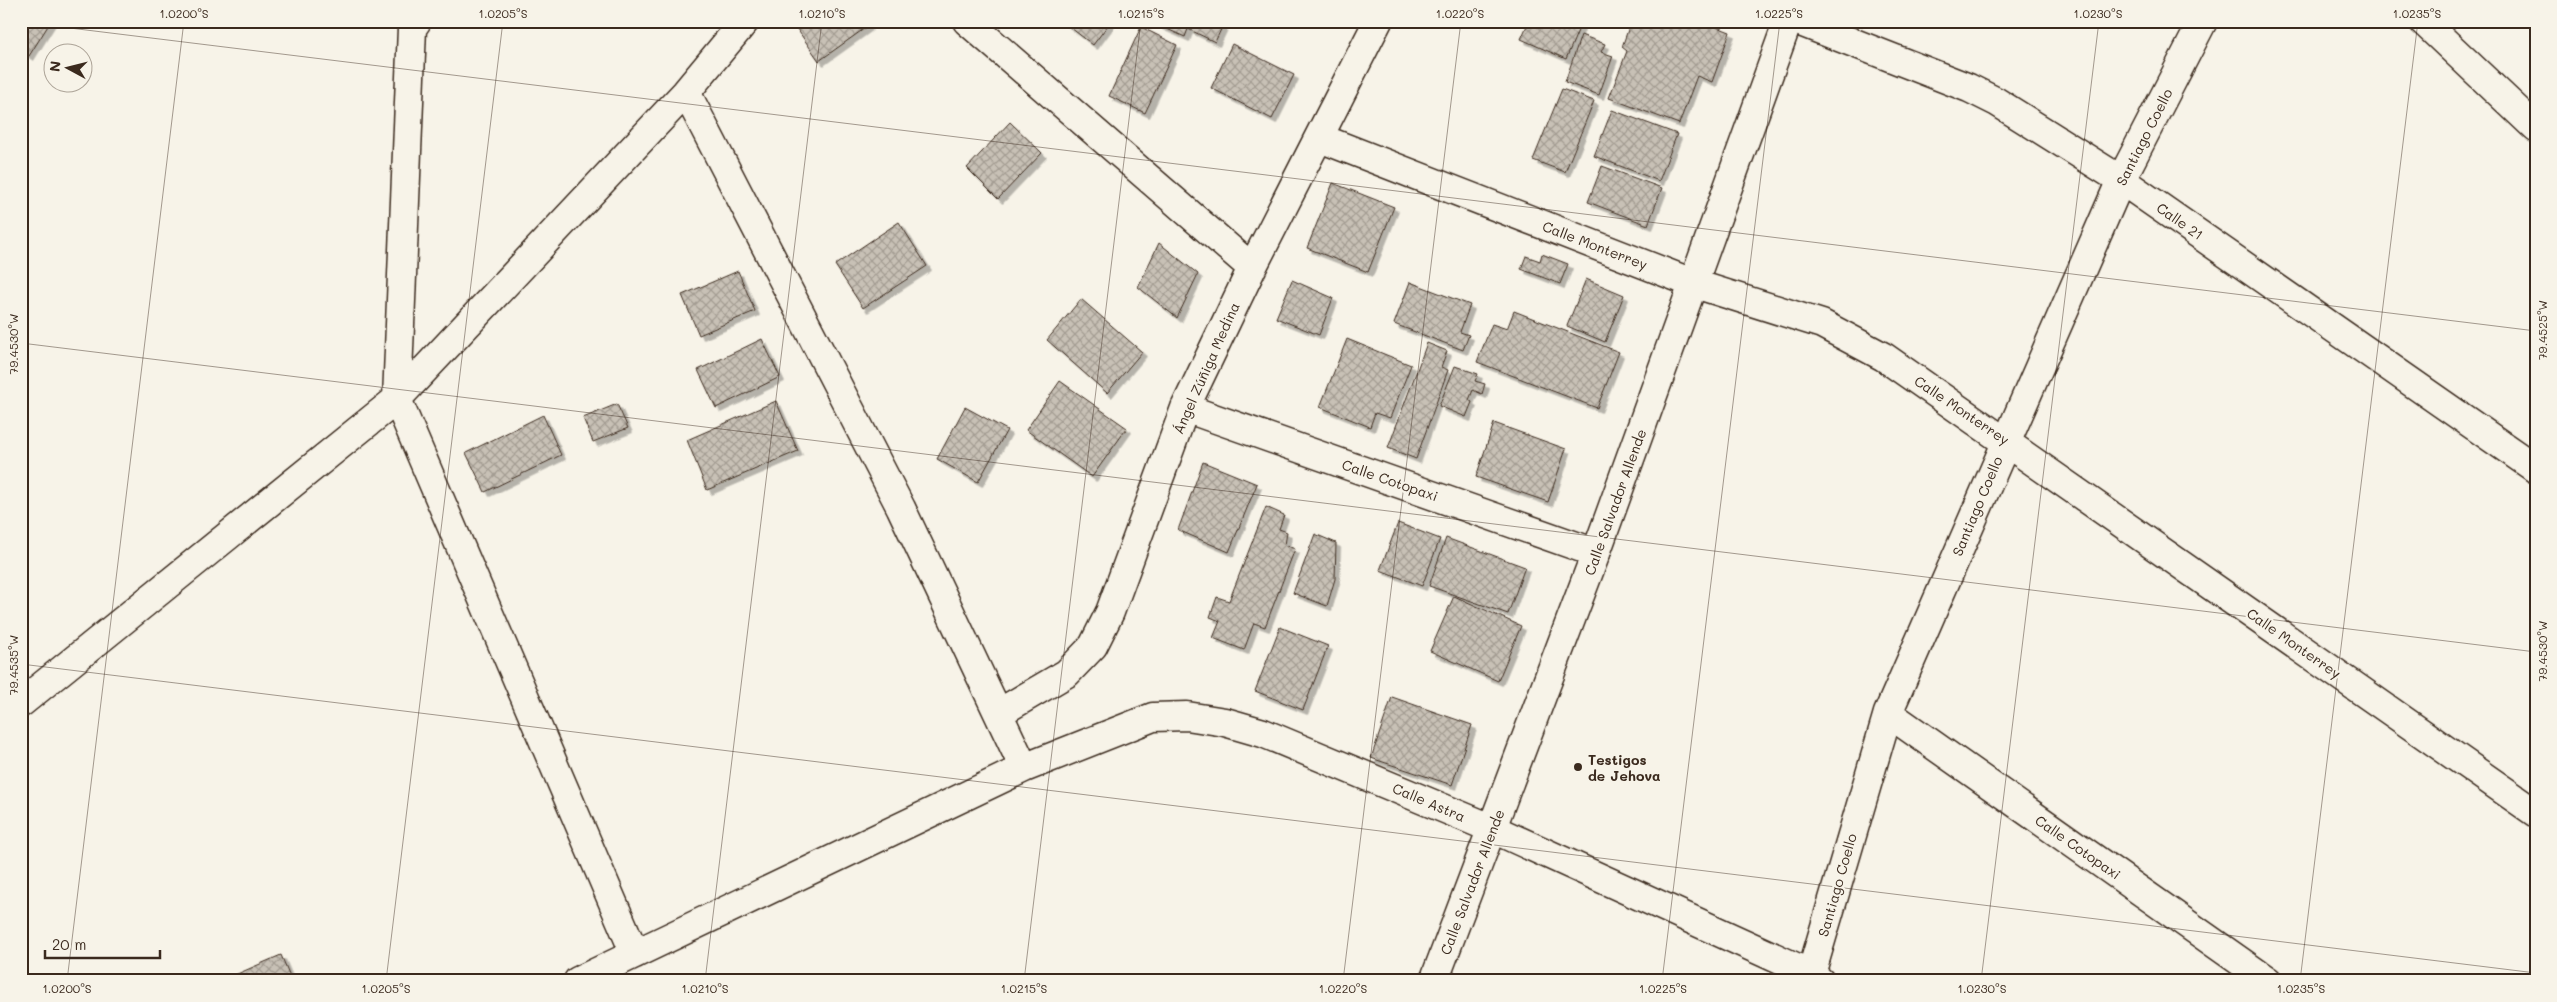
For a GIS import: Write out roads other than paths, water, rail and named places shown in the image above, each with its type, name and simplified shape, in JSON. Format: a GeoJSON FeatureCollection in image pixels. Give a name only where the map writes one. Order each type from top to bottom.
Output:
{"type":"FeatureCollection","features":[{"type":"Feature","properties":{"kind":"street"},"geometry":{"type":"LineString","coordinates":[[21,703],[397,399],[686,92],[745,21]]}},
{"type":"Feature","properties":{"kind":"street"},"geometry":{"type":"LineString","coordinates":[[967,21],[1252,268]]}},
{"type":"Feature","properties":{"kind":"street","name":"Ángel Zúñiga Medina"},"geometry":{"type":"LineString","coordinates":[[998,712],[1067,673],[1093,646],[1110,612],[1185,408],[1252,268],[1320,138],[1378,21]]}},
{"type":"Feature","properties":{"kind":"street","name":"Calle Salvador Allende"},"geometry":{"type":"LineString","coordinates":[[1434,981],[1596,553],[1695,284],[1788,21]]}},
{"type":"Feature","properties":{"kind":"street","name":"Calle 21"},"geometry":{"type":"LineString","coordinates":[[1798,21],[1976,91],[1997,102],[2121,180],[2536,469]]}},
{"type":"Feature","properties":{"kind":"street","name":"Santiago Coello"},"geometry":{"type":"LineString","coordinates":[[1813,979],[1888,713],[2121,180],[2203,21]]}},
{"type":"Feature","properties":{"kind":"street"},"geometry":{"type":"LineString","coordinates":[[2423,21],[2536,128]]}},
{"type":"Feature","properties":{"kind":"street"},"geometry":{"type":"LineString","coordinates":[[410,24],[397,399],[634,954]]}},
{"type":"Feature","properties":{"kind":"street"},"geometry":{"type":"LineString","coordinates":[[686,92],[900,508],[1024,768]]}},
{"type":"Feature","properties":{"kind":"street","name":"Calle Monterrey"},"geometry":{"type":"LineString","coordinates":[[1320,138],[1695,284],[1822,324],[1884,357],[2006,440],[2536,812]]}},
{"type":"Feature","properties":{"kind":"street","name":"Calle Cotopaxi"},"geometry":{"type":"LineString","coordinates":[[1185,408],[1596,553]]}},
{"type":"Feature","properties":{"kind":"street","name":"Calle Cotopaxi"},"geometry":{"type":"LineString","coordinates":[[1888,713],[2268,981]]}},
{"type":"Feature","properties":{"kind":"street","name":"Calle Astra"},"geometry":{"type":"LineString","coordinates":[[578,981],[1024,768],[1153,717],[1187,716],[1225,722],[1263,733],[1493,829],[1813,979]]}},
{"type":"Feature","properties":{"kind":"place","name":"Testigos de Jehova"},"geometry":{"type":"Point","coordinates":[1578,767]}}]}
